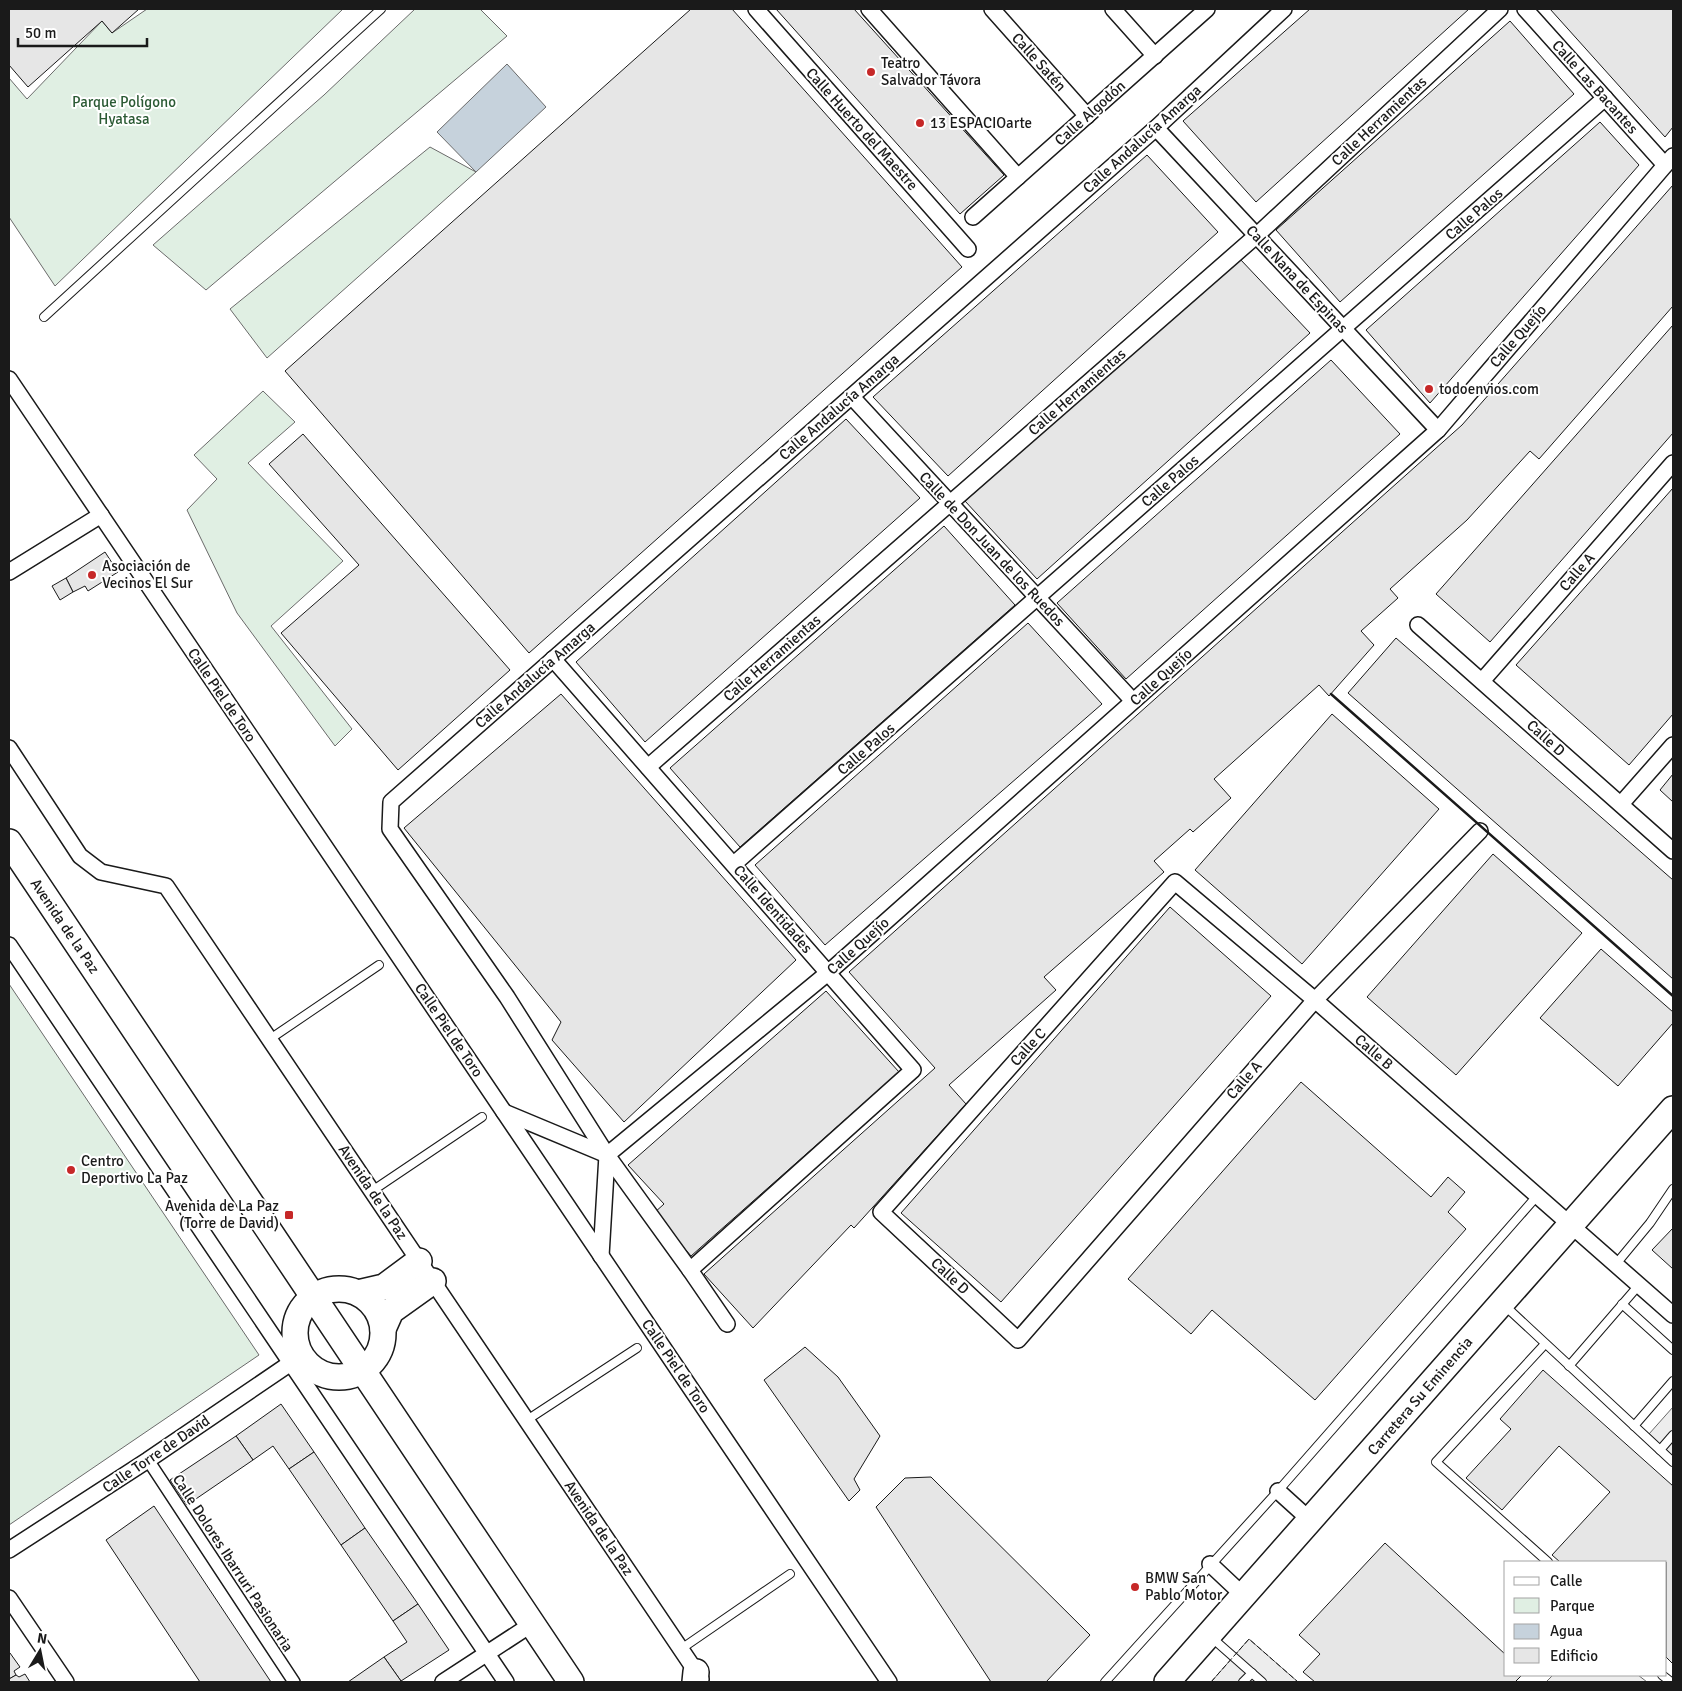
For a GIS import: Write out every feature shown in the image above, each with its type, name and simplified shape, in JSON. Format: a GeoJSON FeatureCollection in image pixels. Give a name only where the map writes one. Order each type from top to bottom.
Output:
{"type":"FeatureCollection","features":[{"type":"Feature","properties":{"kind":"main road","name":"Avenida de la Paz"},"geometry":{"type":"LineString","coordinates":[[9,842],[571,1682]]}},
{"type":"Feature","properties":{"kind":"main road","name":"Carretera Su Eminencia"},"geometry":{"type":"LineString","coordinates":[[1167,1682],[1673,1109]]}},
{"type":"Feature","properties":{"kind":"main road"},"geometry":{"type":"LineString","coordinates":[[358,1293],[384,1287],[426,1271]]}},
{"type":"Feature","properties":{"kind":"main road"},"geometry":{"type":"LineString","coordinates":[[383,1329],[391,1311],[426,1271]]}},
{"type":"Feature","properties":{"kind":"main road"},"geometry":{"type":"LineString","coordinates":[[344,1289],[358,1293],[371,1302],[379,1315],[383,1329],[382,1344],[375,1358],[362,1370],[351,1375],[337,1377],[323,1374],[296,1360],[295,1330],[298,1317],[304,1305],[313,1297],[329,1290],[344,1289]]}},
{"type":"Feature","properties":{"kind":"street","name":"Calle Huerto del Maestre"},"geometry":{"type":"LineString","coordinates":[[756,9],[968,249]]}},
{"type":"Feature","properties":{"kind":"street"},"geometry":{"type":"LineString","coordinates":[[869,9],[1018,177]]}},
{"type":"Feature","properties":{"kind":"street","name":"Calle Satén"},"geometry":{"type":"LineString","coordinates":[[992,9],[1087,116]]}},
{"type":"Feature","properties":{"kind":"street"},"geometry":{"type":"LineString","coordinates":[[1113,9],[1155,56]]}},
{"type":"Feature","properties":{"kind":"street","name":"Calle Algodón"},"geometry":{"type":"LineString","coordinates":[[973,217],[1208,9]]}},
{"type":"Feature","properties":{"kind":"street","name":"Calle Andalucía Amarga"},"geometry":{"type":"LineString","coordinates":[[606,1156],[507,997],[390,829],[391,802],[1156,128],[1284,9]]}},
{"type":"Feature","properties":{"kind":"street","name":"Calle Herramientas"},"geometry":{"type":"LineString","coordinates":[[648,767],[1256,236],[1500,9]]}},
{"type":"Feature","properties":{"kind":"street","name":"Calle Las Bacantes"},"geometry":{"type":"LineString","coordinates":[[1525,9],[1605,98],[1669,161]]}},
{"type":"Feature","properties":{"kind":"street","name":"Calle Palos"},"geometry":{"type":"LineString","coordinates":[[734,864],[1605,98]]}},
{"type":"Feature","properties":{"kind":"street","name":"Calle Nana de Espinas"},"geometry":{"type":"LineString","coordinates":[[1156,128],[1438,430]]}},
{"type":"Feature","properties":{"kind":"street","name":"Calle Quejío"},"geometry":{"type":"LineString","coordinates":[[606,1156],[829,972],[1438,430],[1669,161]]}},
{"type":"Feature","properties":{"kind":"street","name":"Calle Piel de Toro"},"geometry":{"type":"LineString","coordinates":[[9,379],[889,1682]]}},
{"type":"Feature","properties":{"kind":"street","name":"Calle de Don Juan de los Ruedos"},"geometry":{"type":"LineString","coordinates":[[852,397],[1133,701]]}},
{"type":"Feature","properties":{"kind":"street","name":"Calle A"},"geometry":{"type":"LineString","coordinates":[[1482,681],[1673,462]]}},
{"type":"Feature","properties":{"kind":"street"},"geometry":{"type":"LineString","coordinates":[[9,572],[101,515]]}},
{"type":"Feature","properties":{"kind":"street","name":"Calle D"},"geometry":{"type":"LineString","coordinates":[[1418,625],[1673,850]]}},
{"type":"Feature","properties":{"kind":"street","name":"Calle Identidades"},"geometry":{"type":"LineString","coordinates":[[553,659],[913,1070],[690,1270]]}},
{"type":"Feature","properties":{"kind":"street"},"geometry":{"type":"LineString","coordinates":[[1621,804],[1673,745]]}},
{"type":"Feature","properties":{"kind":"street","name":"Avenida de la Paz"},"geometry":{"type":"LineString","coordinates":[[9,748],[80,856],[101,872],[166,886],[681,1649],[698,1679]]}},
{"type":"Feature","properties":{"kind":"street","name":"Calle A"},"geometry":{"type":"LineString","coordinates":[[1018,1340],[1314,1000],[1480,831]]}},
{"type":"Feature","properties":{"kind":"street","name":"Calle B"},"geometry":{"type":"LineString","coordinates":[[1175,882],[1314,1000],[1673,1315]]}},
{"type":"Feature","properties":{"kind":"street","name":"Calle C"},"geometry":{"type":"LineString","coordinates":[[881,1212],[1175,882]]}},
{"type":"Feature","properties":{"kind":"street"},"geometry":{"type":"LineString","coordinates":[[9,945],[296,1360],[506,1682]]}},
{"type":"Feature","properties":{"kind":"street"},"geometry":{"type":"LineString","coordinates":[[504,1112],[606,1156],[690,1270],[726,1324]]}},
{"type":"Feature","properties":{"kind":"street"},"geometry":{"type":"LineString","coordinates":[[602,1256],[606,1156]]}},
{"type":"Feature","properties":{"kind":"street","name":"Calle D"},"geometry":{"type":"LineString","coordinates":[[881,1212],[1018,1340]]}},
{"type":"Feature","properties":{"kind":"street","name":"Calle Torre de David"},"geometry":{"type":"LineString","coordinates":[[9,1550],[148,1460],[296,1360]]}},
{"type":"Feature","properties":{"kind":"street","name":"Calle Dolores Ibarruri Pasionaria"},"geometry":{"type":"LineString","coordinates":[[148,1460],[294,1682]]}},
{"type":"Feature","properties":{"kind":"street"},"geometry":{"type":"LineString","coordinates":[[1278,1491],[1310,1520]]}},
{"type":"Feature","properties":{"kind":"street"},"geometry":{"type":"LineString","coordinates":[[1210,1564],[1244,1596]]}},
{"type":"Feature","properties":{"kind":"street"},"geometry":{"type":"LineString","coordinates":[[9,1598],[66,1682]]}},
{"type":"Feature","properties":{"kind":"street"},"geometry":{"type":"LineString","coordinates":[[443,1682],[532,1624]]}},
{"type":"Feature","properties":{"kind":"lane"},"geometry":{"type":"LineString","coordinates":[[44,317],[381,9]]}},
{"type":"Feature","properties":{"kind":"lane"},"geometry":{"type":"LineString","coordinates":[[270,1039],[379,965]]}},
{"type":"Feature","properties":{"kind":"lane"},"geometry":{"type":"LineString","coordinates":[[372,1191],[482,1117]]}},
{"type":"Feature","properties":{"kind":"lane"},"geometry":{"type":"LineString","coordinates":[[1616,1264],[1650,1223],[1673,1190]]}},
{"type":"Feature","properties":{"kind":"lane"},"geometry":{"type":"LineString","coordinates":[[1105,1682],[1278,1491],[1537,1196]]}},
{"type":"Feature","properties":{"kind":"lane"},"geometry":{"type":"LineString","coordinates":[[1569,1366],[1639,1284]]}},
{"type":"Feature","properties":{"kind":"lane"},"geometry":{"type":"LineString","coordinates":[[1502,1303],[1673,1462]]}},
{"type":"Feature","properties":{"kind":"lane"},"geometry":{"type":"LineString","coordinates":[[1622,1304],[1673,1350]]}},
{"type":"Feature","properties":{"kind":"lane"},"geometry":{"type":"LineString","coordinates":[[1545,1344],[1436,1462],[1547,1561]]}},
{"type":"Feature","properties":{"kind":"lane"},"geometry":{"type":"LineString","coordinates":[[527,1420],[637,1348]]}},
{"type":"Feature","properties":{"kind":"lane"},"geometry":{"type":"LineString","coordinates":[[1634,1426],[1673,1381]]}},
{"type":"Feature","properties":{"kind":"lane"},"geometry":{"type":"LineString","coordinates":[[1660,1450],[1673,1435]]}},
{"type":"Feature","properties":{"kind":"lane"},"geometry":{"type":"LineString","coordinates":[[681,1649],[790,1574]]}},
{"type":"Feature","properties":{"kind":"lane"},"geometry":{"type":"LineString","coordinates":[[1209,1635],[1262,1682]]}},
{"type":"Feature","properties":{"kind":"lane"},"geometry":{"type":"LineString","coordinates":[[1243,1682],[1252,1673]]}},
{"type":"Feature","properties":{"kind":"green space","name":"Parque Polígono Hyatasa"},"geometry":{"type":"Polygon","coordinates":[[[147,9],[343,9],[55,286],[9,217],[9,78],[27,99],[102,21],[112,33],[147,9]]]}},
{"type":"Feature","properties":{"kind":"green space"},"geometry":{"type":"Polygon","coordinates":[[[415,9],[480,9],[507,36],[206,290],[153,245],[324,95],[415,9]]]}},
{"type":"Feature","properties":{"kind":"green space"},"geometry":{"type":"Polygon","coordinates":[[[430,147],[476,172],[267,358],[230,309],[430,147]]]}},
{"type":"Feature","properties":{"kind":"green space"},"geometry":{"type":"Polygon","coordinates":[[[263,391],[295,422],[248,463],[343,561],[271,626],[352,729],[335,746],[237,613],[187,510],[217,479],[194,455],[263,391]]]}},
{"type":"Feature","properties":{"kind":"green space","name":"Centro Deportivo La Paz"},"geometry":{"type":"Polygon","coordinates":[[[9,984],[259,1355],[9,1525],[9,984]]]}},
{"type":"Feature","properties":{"kind":"shaded area"},"geometry":{"type":"Polygon","coordinates":[[[1673,1407],[1673,1456],[1649,1434],[1673,1407]]]}},
{"type":"Feature","properties":{"kind":"shaded area"},"geometry":{"type":"Polygon","coordinates":[[[1249,1639],[1298,1682],[1211,1682],[1249,1639]]]}},
{"type":"Feature","properties":{"kind":"shaded area"},"geometry":{"type":"Polygon","coordinates":[[[1552,1676],[1639,1676],[1647,1682],[1546,1682],[1552,1676]]]}},
{"type":"Feature","properties":{"kind":"water"},"geometry":{"type":"Polygon","coordinates":[[[507,64],[546,107],[476,172],[437,132],[507,64]]]}},
{"type":"Feature","properties":{"kind":"building"},"geometry":{"type":"Polygon","coordinates":[[[9,9],[139,9],[112,33],[102,21],[28,87],[9,65],[9,9]]]}},
{"type":"Feature","properties":{"kind":"building"},"geometry":{"type":"Polygon","coordinates":[[[691,9],[732,9],[962,267],[529,653],[285,371],[691,9]]]}},
{"type":"Feature","properties":{"kind":"building"},"geometry":{"type":"Polygon","coordinates":[[[776,9],[854,9],[1004,175],[960,214],[776,9]]]}},
{"type":"Feature","properties":{"kind":"building"},"geometry":{"type":"Polygon","coordinates":[[[1310,9],[1469,9],[1256,202],[1183,121],[1310,9]]]}},
{"type":"Feature","properties":{"kind":"building"},"geometry":{"type":"Polygon","coordinates":[[[1550,9],[1673,9],[1673,127],[1665,137],[1550,9]]]}},
{"type":"Feature","properties":{"kind":"building"},"geometry":{"type":"Polygon","coordinates":[[[1510,21],[1574,94],[1340,302],[1276,230],[1510,21]]]}},
{"type":"Feature","properties":{"kind":"building"},"geometry":{"type":"Polygon","coordinates":[[[1600,122],[1639,165],[1430,403],[1366,330],[1600,122]]]}},
{"type":"Feature","properties":{"kind":"building"},"geometry":{"type":"Polygon","coordinates":[[[1147,155],[1218,232],[948,476],[873,397],[1147,155]]]}},
{"type":"Feature","properties":{"kind":"building"},"geometry":{"type":"Polygon","coordinates":[[[1673,185],[1673,306],[1539,459],[1530,451],[1467,520],[1390,589],[1398,598],[1361,631],[1374,645],[1329,696],[1319,685],[1214,779],[1231,798],[1193,832],[1190,829],[1154,861],[1164,872],[1044,977],[1056,990],[949,1085],[966,1104],[854,1228],[851,1225],[753,1328],[704,1274],[935,1068],[849,972],[1462,425],[1673,185]]]}},
{"type":"Feature","properties":{"kind":"building"},"geometry":{"type":"Polygon","coordinates":[[[1240,259],[1310,333],[1037,579],[965,501],[1240,259]]]}},
{"type":"Feature","properties":{"kind":"building"},"geometry":{"type":"Polygon","coordinates":[[[1673,325],[1673,433],[1490,642],[1436,594],[1673,325]]]}},
{"type":"Feature","properties":{"kind":"building"},"geometry":{"type":"Polygon","coordinates":[[[1331,360],[1400,434],[1126,679],[1057,603],[1331,360]]]}},
{"type":"Feature","properties":{"kind":"building"},"geometry":{"type":"Polygon","coordinates":[[[846,419],[920,498],[645,742],[576,662],[846,419]]]}},
{"type":"Feature","properties":{"kind":"building"},"geometry":{"type":"Polygon","coordinates":[[[303,434],[510,670],[398,770],[281,633],[359,565],[269,464],[303,434]]]}},
{"type":"Feature","properties":{"kind":"building"},"geometry":{"type":"Polygon","coordinates":[[[1673,488],[1673,714],[1629,765],[1516,665],[1673,488]]]}},
{"type":"Feature","properties":{"kind":"building"},"geometry":{"type":"Polygon","coordinates":[[[944,526],[1015,605],[740,847],[670,768],[944,526]]]}},
{"type":"Feature","properties":{"kind":"building","name":"Asociación de Vecinos El Sur"},"geometry":{"type":"Polygon","coordinates":[[[105,552],[118,572],[88,591],[85,586],[73,592],[66,578],[105,552]]]}},
{"type":"Feature","properties":{"kind":"building"},"geometry":{"type":"Polygon","coordinates":[[[66,578],[73,592],[60,600],[52,586],[66,578]]]}},
{"type":"Feature","properties":{"kind":"building"},"geometry":{"type":"Polygon","coordinates":[[[1028,623],[1102,704],[825,945],[755,865],[1028,623]]]}},
{"type":"Feature","properties":{"kind":"building"},"geometry":{"type":"Polygon","coordinates":[[[1396,638],[1673,880],[1673,979],[1348,693],[1396,638]]]}},
{"type":"Feature","properties":{"kind":"building"},"geometry":{"type":"Polygon","coordinates":[[[561,694],[796,960],[624,1122],[552,1040],[561,1022],[404,828],[561,694]]]}},
{"type":"Feature","properties":{"kind":"building"},"geometry":{"type":"Polygon","coordinates":[[[1332,714],[1439,809],[1302,964],[1195,870],[1332,714]]]}},
{"type":"Feature","properties":{"kind":"building"},"geometry":{"type":"Polygon","coordinates":[[[1673,774],[1673,802],[1660,790],[1673,774]]]}},
{"type":"Feature","properties":{"kind":"building"},"geometry":{"type":"Polygon","coordinates":[[[1493,854],[1582,933],[1456,1075],[1367,997],[1493,854]]]}},
{"type":"Feature","properties":{"kind":"building"},"geometry":{"type":"Polygon","coordinates":[[[1170,907],[1271,996],[1001,1302],[901,1213],[1170,907]]]}},
{"type":"Feature","properties":{"kind":"building"},"geometry":{"type":"Polygon","coordinates":[[[1601,949],[1673,1012],[1673,1023],[1618,1086],[1540,1018],[1601,949]]]}},
{"type":"Feature","properties":{"kind":"building"},"geometry":{"type":"Polygon","coordinates":[[[826,991],[899,1072],[691,1256],[654,1213],[664,1204],[628,1165],[826,991]]]}},
{"type":"Feature","properties":{"kind":"building"},"geometry":{"type":"Polygon","coordinates":[[[1301,1082],[1431,1197],[1448,1177],[1465,1192],[1448,1212],[1466,1229],[1315,1400],[1212,1310],[1191,1334],[1128,1279],[1301,1082]]]}},
{"type":"Feature","properties":{"kind":"building"},"geometry":{"type":"Polygon","coordinates":[[[1673,1228],[1673,1269],[1652,1250],[1673,1228]]]}},
{"type":"Feature","properties":{"kind":"building"},"geometry":{"type":"Polygon","coordinates":[[[805,1347],[838,1377],[880,1436],[854,1479],[860,1490],[849,1501],[764,1380],[805,1347]]]}},
{"type":"Feature","properties":{"kind":"building"},"geometry":{"type":"Polygon","coordinates":[[[1543,1370],[1673,1486],[1673,1664],[1667,1658],[1667,1561],[1559,1561],[1552,1555],[1610,1492],[1559,1446],[1502,1510],[1466,1478],[1511,1429],[1500,1419],[1543,1370]]]}},
{"type":"Feature","properties":{"kind":"building"},"geometry":{"type":"Polygon","coordinates":[[[281,1404],[314,1452],[289,1469],[273,1446],[253,1460],[236,1436],[281,1404]]]}},
{"type":"Feature","properties":{"kind":"building"},"geometry":{"type":"Polygon","coordinates":[[[236,1436],[253,1460],[187,1505],[170,1480],[236,1436]]]}},
{"type":"Feature","properties":{"kind":"building"},"geometry":{"type":"Polygon","coordinates":[[[314,1452],[365,1528],[341,1545],[289,1469],[314,1452]]]}},
{"type":"Feature","properties":{"kind":"building"},"geometry":{"type":"Polygon","coordinates":[[[931,1477],[1090,1635],[1046,1682],[991,1682],[876,1507],[905,1478],[931,1477]]]}},
{"type":"Feature","properties":{"kind":"building"},"geometry":{"type":"Polygon","coordinates":[[[154,1506],[271,1682],[200,1682],[106,1540],[154,1506]]]}},
{"type":"Feature","properties":{"kind":"building"},"geometry":{"type":"Polygon","coordinates":[[[365,1528],[418,1604],[393,1621],[341,1545],[365,1528]]]}},
{"type":"Feature","properties":{"kind":"building"},"geometry":{"type":"Polygon","coordinates":[[[1385,1543],[1504,1653],[1504,1676],[1521,1676],[1515,1682],[1315,1682],[1303,1672],[1320,1654],[1299,1635],[1385,1543]]]}},
{"type":"Feature","properties":{"kind":"building"},"geometry":{"type":"Polygon","coordinates":[[[418,1604],[449,1650],[401,1681],[384,1657],[407,1642],[393,1621],[418,1604]]]}},
{"type":"Feature","properties":{"kind":"building"},"geometry":{"type":"Polygon","coordinates":[[[9,1654],[20,1667],[14,1671],[16,1675],[9,1679],[9,1654]]]}},
{"type":"Feature","properties":{"kind":"building"},"geometry":{"type":"Polygon","coordinates":[[[384,1657],[401,1681],[348,1682],[384,1657]]]}},
{"type":"Feature","properties":{"kind":"building"},"geometry":{"type":"Polygon","coordinates":[[[25,1674],[30,1682],[9,1682],[9,1679],[16,1675],[19,1677],[25,1674]]]}},
{"type":"Feature","properties":{"kind":"fence"},"geometry":{"type":"LineString","coordinates":[[1211,1682],[1249,1639],[1298,1682]]}},
{"type":"Feature","properties":{"kind":"wall"},"geometry":{"type":"LineString","coordinates":[[1331,694],[1673,996]]}},
{"type":"Feature","properties":{"kind":"place","name":"Teatro Salvador Távora"},"geometry":{"type":"Point","coordinates":[871,72]}},
{"type":"Feature","properties":{"kind":"place","name":"13 ESPACIOarte"},"geometry":{"type":"Point","coordinates":[920,123]}},
{"type":"Feature","properties":{"kind":"place","name":"todoenvios.com"},"geometry":{"type":"Point","coordinates":[1429,389]}},
{"type":"Feature","properties":{"kind":"place","name":"Asociación de Vecinos El Sur"},"geometry":{"type":"Point","coordinates":[92,575]}},
{"type":"Feature","properties":{"kind":"place","name":"Centro Deportivo La Paz"},"geometry":{"type":"Point","coordinates":[71,1170]}},
{"type":"Feature","properties":{"kind":"place","name":"Avenida de La Paz (Torre de David)"},"geometry":{"type":"Point","coordinates":[289,1215]}},
{"type":"Feature","properties":{"kind":"place","name":"BMW San Pablo Motor"},"geometry":{"type":"Point","coordinates":[1135,1587]}}]}
